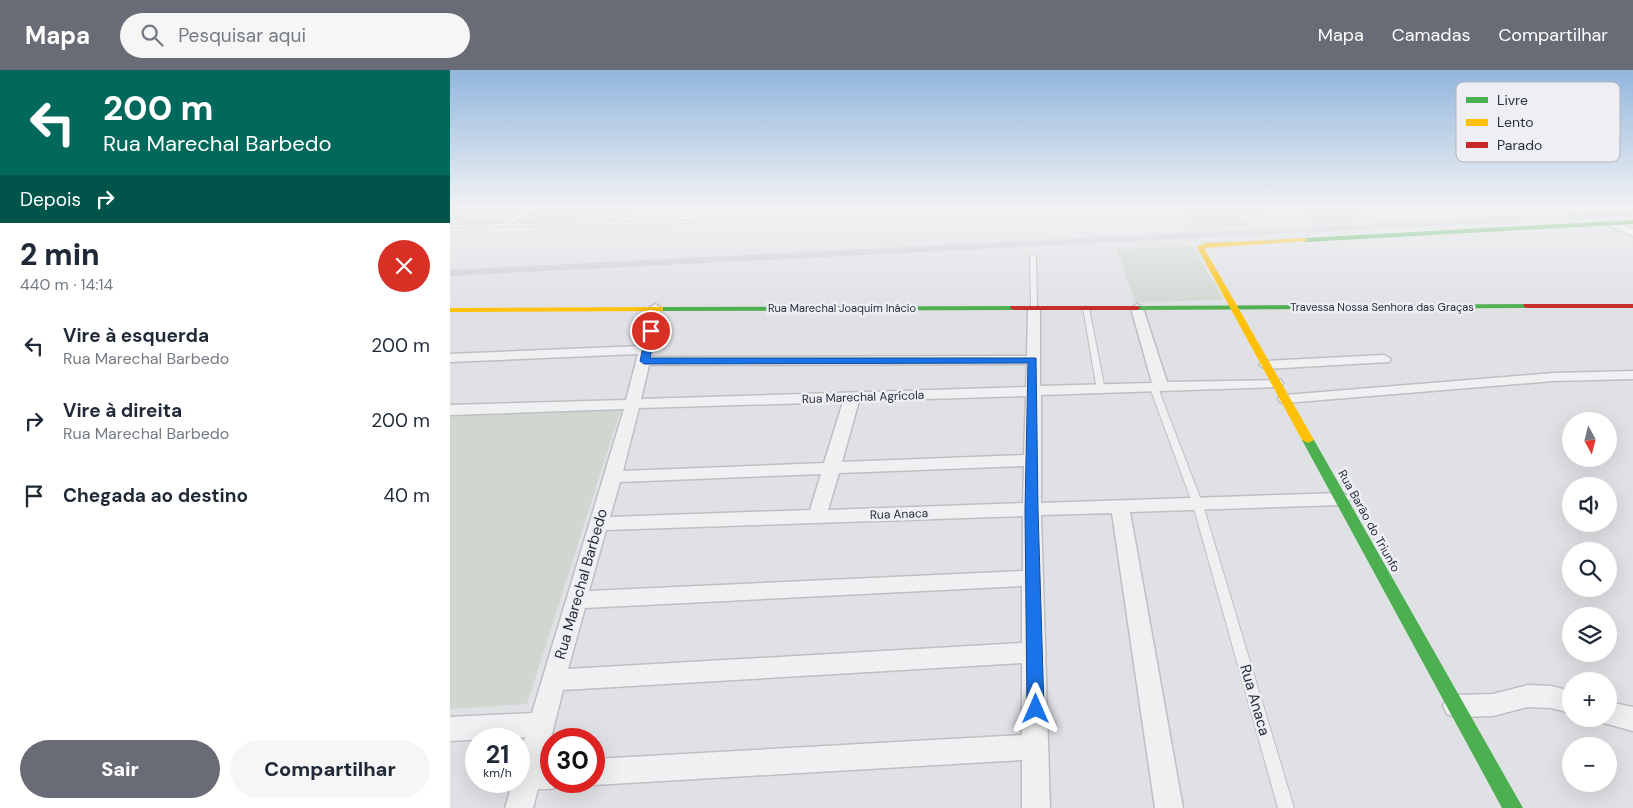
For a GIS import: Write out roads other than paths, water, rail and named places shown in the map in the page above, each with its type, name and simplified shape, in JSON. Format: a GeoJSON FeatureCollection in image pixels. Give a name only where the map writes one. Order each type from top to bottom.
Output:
{"type":"FeatureCollection","features":[{"type":"Feature","properties":{"kind":"street","name":"Rua Barão do Triunfo"},"geometry":{"type":"LineString","coordinates":[[1272,241],[1205,245],[1200,247],[1513,808]]}},
{"type":"Feature","properties":{"kind":"street","name":"Travessa Nossa Senhora das Graças"},"geometry":{"type":"LineString","coordinates":[[1234,308],[1633,306]]}},
{"type":"Feature","properties":{"kind":"street","name":"Rua Marechal Barbedo"},"geometry":{"type":"LineString","coordinates":[[542,728],[553,680],[646,356],[655,308]]}},
{"type":"Feature","properties":{"kind":"street"},"geometry":{"type":"LineString","coordinates":[[1034,308],[1032,510],[1036,808]]}},
{"type":"Feature","properties":{"kind":"street"},"geometry":{"type":"LineString","coordinates":[[1137,308],[1157,387]]}},
{"type":"Feature","properties":{"kind":"street","name":"Rua Marechal Joaquim Inácio"},"geometry":{"type":"LineString","coordinates":[[450,310],[1234,308]]}},
{"type":"Feature","properties":{"kind":"street"},"geometry":{"type":"LineString","coordinates":[[450,358],[646,356],[1033,360]]}},
{"type":"Feature","properties":{"kind":"street"},"geometry":{"type":"LineString","coordinates":[[1266,365],[1384,359]]}},
{"type":"Feature","properties":{"kind":"street"},"geometry":{"type":"LineString","coordinates":[[1285,400],[1554,377],[1633,375]]}},
{"type":"Feature","properties":{"kind":"street","name":"Rua Marechal Agrícola"},"geometry":{"type":"LineString","coordinates":[[450,410],[1276,383]]}},
{"type":"Feature","properties":{"kind":"street"},"geometry":{"type":"LineString","coordinates":[[817,517],[852,398]]}},
{"type":"Feature","properties":{"kind":"street"},"geometry":{"type":"LineString","coordinates":[[612,477],[1033,460]]}},
{"type":"Feature","properties":{"kind":"street","name":"Rua Anaca"},"geometry":{"type":"LineString","coordinates":[[599,524],[1341,500]]}},
{"type":"Feature","properties":{"kind":"street"},"geometry":{"type":"LineString","coordinates":[[1120,506],[1169,808]]}},
{"type":"Feature","properties":{"kind":"street"},"geometry":{"type":"LineString","coordinates":[[577,600],[1033,578]]}},
{"type":"Feature","properties":{"kind":"street"},"geometry":{"type":"LineString","coordinates":[[553,680],[1035,652]]}},
{"type":"Feature","properties":{"kind":"street"},"geometry":{"type":"LineString","coordinates":[[1456,706],[1493,705],[1528,696],[1551,697],[1562,700]]}},
{"type":"Feature","properties":{"kind":"street"},"geometry":{"type":"LineString","coordinates":[[1617,716],[1633,719]]}},
{"type":"Feature","properties":{"kind":"street"},"geometry":{"type":"LineString","coordinates":[[450,729],[542,724]]}},
{"type":"Feature","properties":{"kind":"street"},"geometry":{"type":"LineString","coordinates":[[605,771],[1036,747]]}},
{"type":"Feature","properties":{"kind":"street","name":"Rua Marechal Barbedo"},"geometry":{"type":"LineString","coordinates":[[519,808],[540,775]]}},
{"type":"Feature","properties":{"kind":"lane"},"geometry":{"type":"LineString","coordinates":[[1032,256],[1034,308]]}},
{"type":"Feature","properties":{"kind":"lane"},"geometry":{"type":"LineString","coordinates":[[1086,308],[1101,390]]}},
{"type":"Feature","properties":{"kind":"lane"},"geometry":{"type":"LineString","coordinates":[[1157,387],[1198,505]]}},
{"type":"Feature","properties":{"kind":"lane","name":"Rua Anaca"},"geometry":{"type":"LineString","coordinates":[[1198,505],[1286,808]]}},
{"type":"Feature","properties":{"kind":"railway"},"geometry":{"type":"LineString","coordinates":[[450,274],[1092,241]]}}]}
